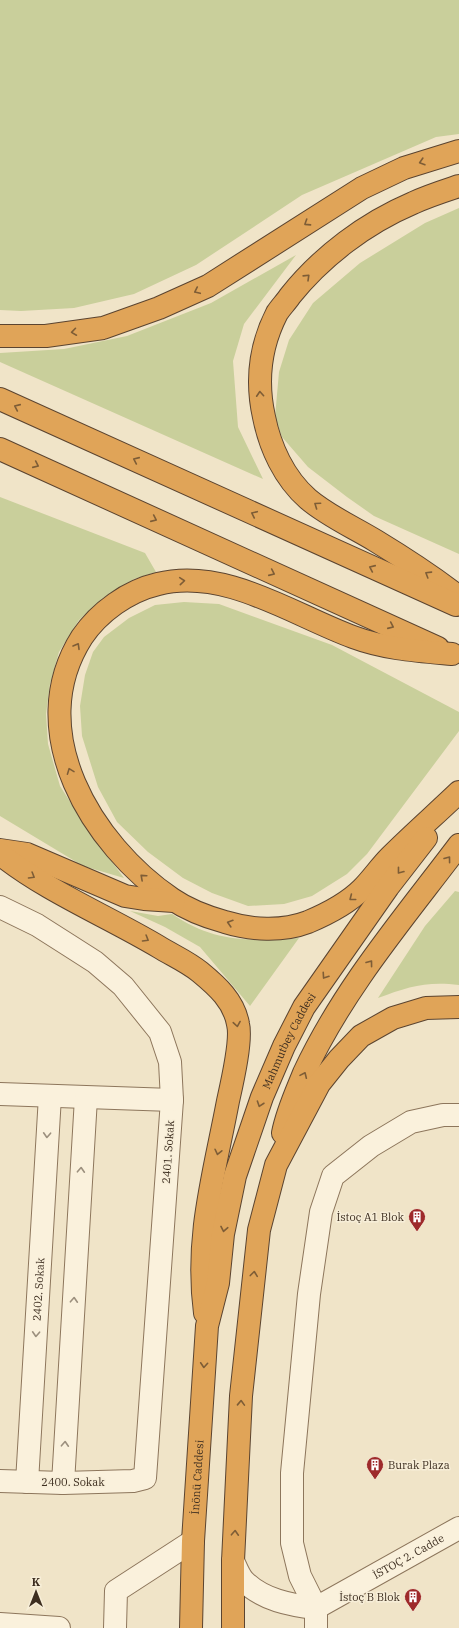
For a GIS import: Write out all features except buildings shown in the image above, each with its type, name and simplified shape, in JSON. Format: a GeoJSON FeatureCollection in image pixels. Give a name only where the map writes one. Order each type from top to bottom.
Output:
{"type":"FeatureCollection","features":[{"type":"Feature","properties":{"kind":"highway"},"geometry":{"type":"LineString","coordinates":[[0,336],[46,336],[103,328],[159,308],[208,286],[362,188],[404,168],[459,151]]}},
{"type":"Feature","properties":{"kind":"highway"},"geometry":{"type":"LineString","coordinates":[[459,186],[413,203],[367,227],[331,254],[300,284],[278,312],[267,335],[260,364],[259,395],[266,426],[282,467],[308,499],[340,521],[376,541],[438,580],[459,597]]}},
{"type":"Feature","properties":{"kind":"highway"},"geometry":{"type":"LineString","coordinates":[[0,399],[459,607]]}},
{"type":"Feature","properties":{"kind":"highway"},"geometry":{"type":"LineString","coordinates":[[0,449],[455,655]]}},
{"type":"Feature","properties":{"kind":"highway"},"geometry":{"type":"LineString","coordinates":[[455,655],[399,650],[355,638],[245,591],[219,583],[189,580],[158,584],[127,596],[102,613],[88,629],[76,647],[66,667],[59,702],[61,737],[74,782],[98,827],[118,852],[144,878],[174,901],[193,911],[246,928],[277,929],[305,923],[342,905],[362,890],[388,860],[459,792]]}},
{"type":"Feature","properties":{"kind":"highway","name":"Mahmutbey Caddesi"},"geometry":{"type":"LineString","coordinates":[[207,1326],[218,1283],[223,1234],[235,1176],[262,1097],[284,1046],[304,1007],[333,964],[388,887],[459,796]]}},
{"type":"Feature","properties":{"kind":"highway"},"geometry":{"type":"LineString","coordinates":[[233,1628],[233,1561],[241,1396],[250,1302],[259,1230],[276,1165],[284,1126],[291,1102],[315,1050],[350,990],[459,845]]}},
{"type":"Feature","properties":{"kind":"highway"},"geometry":{"type":"LineString","coordinates":[[0,850],[27,854],[125,896],[144,900],[174,901]]}},
{"type":"Feature","properties":{"kind":"highway"},"geometry":{"type":"LineString","coordinates":[[0,854],[32,876],[135,933],[199,971],[232,1005],[239,1025],[237,1056],[203,1230],[201,1286],[207,1326]]}},
{"type":"Feature","properties":{"kind":"highway"},"geometry":{"type":"LineString","coordinates":[[276,1165],[320,1084],[339,1059],[361,1036],[393,1018],[426,1008],[459,1007]]}},
{"type":"Feature","properties":{"kind":"highway","name":"İnönü Caddesi"},"geometry":{"type":"LineString","coordinates":[[190,1628],[193,1541],[207,1326]]}},
{"type":"Feature","properties":{"kind":"street","name":"2401. Sokak"},"geometry":{"type":"LineString","coordinates":[[0,907],[37,925],[64,942],[95,962],[123,986],[160,1032],[170,1062],[172,1100],[145,1478]]}},
{"type":"Feature","properties":{"kind":"street"},"geometry":{"type":"LineString","coordinates":[[0,1094],[172,1100]]}},
{"type":"Feature","properties":{"kind":"street","name":"2402. Sokak"},"geometry":{"type":"LineString","coordinates":[[27,1482],[50,1096]]}},
{"type":"Feature","properties":{"kind":"street"},"geometry":{"type":"LineString","coordinates":[[63,1483],[86,1098]]}},
{"type":"Feature","properties":{"kind":"street"},"geometry":{"type":"LineString","coordinates":[[316,1618],[300,1576],[292,1543],[292,1473],[309,1294],[321,1212],[333,1176],[371,1146],[410,1122],[442,1115],[459,1114]]}},
{"type":"Feature","properties":{"kind":"street","name":"2400. Sokak"},"geometry":{"type":"LineString","coordinates":[[0,1480],[63,1483],[133,1481],[145,1478]]}},
{"type":"Feature","properties":{"kind":"street","name":"İSTOÇ 2. Cadde"},"geometry":{"type":"LineString","coordinates":[[316,1618],[459,1528]]}},
{"type":"Feature","properties":{"kind":"street"},"geometry":{"type":"LineString","coordinates":[[115,1628],[116,1591],[193,1541]]}},
{"type":"Feature","properties":{"kind":"street"},"geometry":{"type":"LineString","coordinates":[[233,1561],[242,1580],[262,1595],[290,1605],[316,1618]]}},
{"type":"Feature","properties":{"kind":"street"},"geometry":{"type":"LineString","coordinates":[[308,1628],[316,1618]]}},
{"type":"Feature","properties":{"kind":"street"},"geometry":{"type":"LineString","coordinates":[[0,1624],[59,1628]]}},
{"type":"Feature","properties":{"kind":"green space"},"geometry":{"type":"Polygon","coordinates":[[[0,0],[459,0],[459,134],[436,137],[302,195],[196,265],[134,294],[74,308],[21,311],[0,310],[0,0]]]}},
{"type":"Feature","properties":{"kind":"green space"},"geometry":{"type":"Polygon","coordinates":[[[459,208],[459,554],[374,516],[347,497],[308,467],[282,437],[275,417],[279,372],[289,340],[313,303],[360,263],[425,223],[459,208]]]}},
{"type":"Feature","properties":{"kind":"green space"},"geometry":{"type":"Polygon","coordinates":[[[296,255],[244,324],[233,361],[238,427],[263,479],[0,362],[0,353],[64,349],[127,336],[211,303],[296,255]]]}},
{"type":"Feature","properties":{"kind":"green space"},"geometry":{"type":"Polygon","coordinates":[[[0,497],[145,553],[156,572],[134,579],[103,598],[79,620],[59,652],[50,684],[46,714],[48,744],[60,786],[89,831],[124,878],[83,866],[0,816],[0,497]]]}},
{"type":"Feature","properties":{"kind":"green space"},"geometry":{"type":"Polygon","coordinates":[[[184,602],[219,604],[332,645],[459,712],[459,731],[367,854],[347,874],[312,896],[284,904],[248,906],[212,893],[183,878],[148,852],[117,822],[98,787],[82,736],[80,706],[85,675],[93,652],[104,637],[129,618],[155,605],[184,602]]]}},
{"type":"Feature","properties":{"kind":"green space"},"geometry":{"type":"Polygon","coordinates":[[[455,891],[459,892],[459,985],[427,984],[378,998],[425,926],[455,891]]]}},
{"type":"Feature","properties":{"kind":"green space"},"geometry":{"type":"Polygon","coordinates":[[[130,911],[158,916],[172,914],[203,930],[233,938],[264,940],[299,938],[250,1006],[200,947],[165,927],[130,911]]]}},
{"type":"Feature","properties":{"kind":"place","name":"İstoç A1 Blok"},"geometry":{"type":"Point","coordinates":[417,1232]}},
{"type":"Feature","properties":{"kind":"place","name":"Burak Plaza"},"geometry":{"type":"Point","coordinates":[375,1480]}},
{"type":"Feature","properties":{"kind":"place","name":"İstoç B Blok"},"geometry":{"type":"Point","coordinates":[413,1612]}}]}
